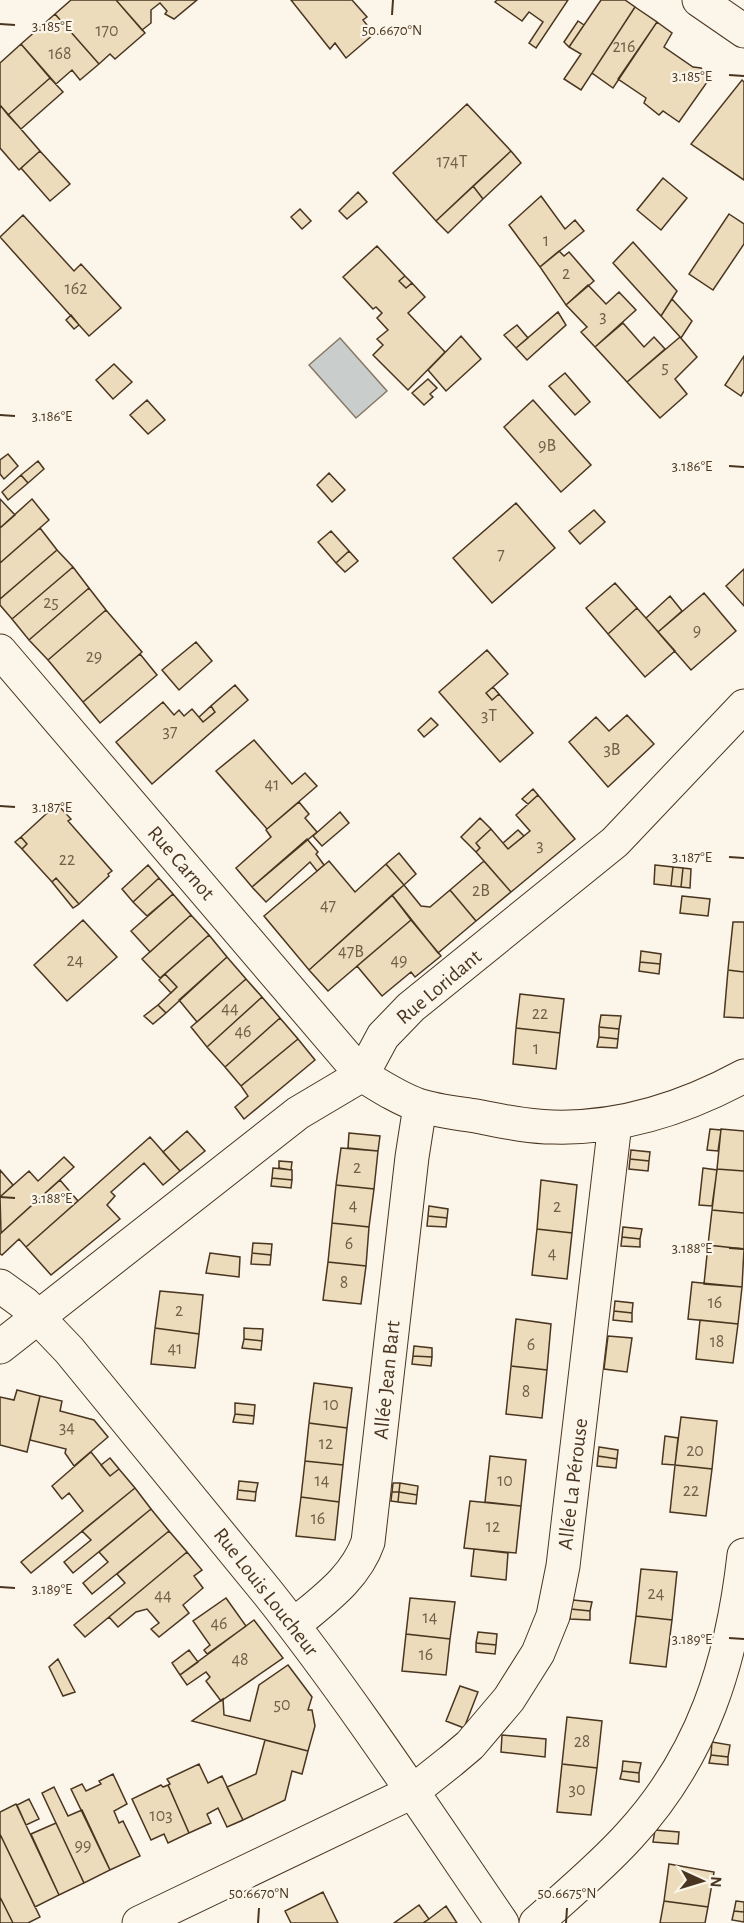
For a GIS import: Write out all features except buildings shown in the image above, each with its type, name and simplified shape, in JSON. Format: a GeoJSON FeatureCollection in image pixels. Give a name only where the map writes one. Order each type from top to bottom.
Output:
{"type":"FeatureCollection","features":[{"type":"Feature","properties":{"kind":"street"},"geometry":{"type":"LineString","coordinates":[[699,0],[744,31]]}},
{"type":"Feature","properties":{"kind":"street","name":"Rue Carnot"},"geometry":{"type":"LineString","coordinates":[[0,651],[362,1075],[393,1094],[420,1106],[528,1126],[615,1124],[692,1101],[744,1076]]}},
{"type":"Feature","properties":{"kind":"street","name":"Rue Loridant"},"geometry":{"type":"LineString","coordinates":[[362,1075],[383,1036],[411,1007],[615,842],[744,706]]}},
{"type":"Feature","properties":{"kind":"street"},"geometry":{"type":"LineString","coordinates":[[0,1347],[298,1113],[362,1075]]}},
{"type":"Feature","properties":{"kind":"street","name":"Allée Jean Bart"},"geometry":{"type":"LineString","coordinates":[[294,1625],[348,1577],[364,1555],[368,1542],[412,1157],[420,1106]]}},
{"type":"Feature","properties":{"kind":"street","name":"Allée La Pérouse"},"geometry":{"type":"LineString","coordinates":[[139,1923],[412,1791],[470,1745],[502,1707],[538,1653],[553,1616],[563,1566],[615,1124]]}},
{"type":"Feature","properties":{"kind":"street","name":"Rue Louis Loucheur"},"geometry":{"type":"LineString","coordinates":[[0,1286],[25,1304],[39,1318],[111,1398],[294,1625],[502,1923]]}},
{"type":"Feature","properties":{"kind":"street"},"geometry":{"type":"LineString","coordinates":[[536,1923],[606,1860],[630,1835],[670,1785],[689,1754],[701,1729],[724,1667],[738,1603],[744,1555]]}},
{"type":"Feature","properties":{"kind":"shaded area"},"geometry":{"type":"Polygon","coordinates":[[[340,338],[387,391],[356,418],[309,365],[340,338]]]}}]}
